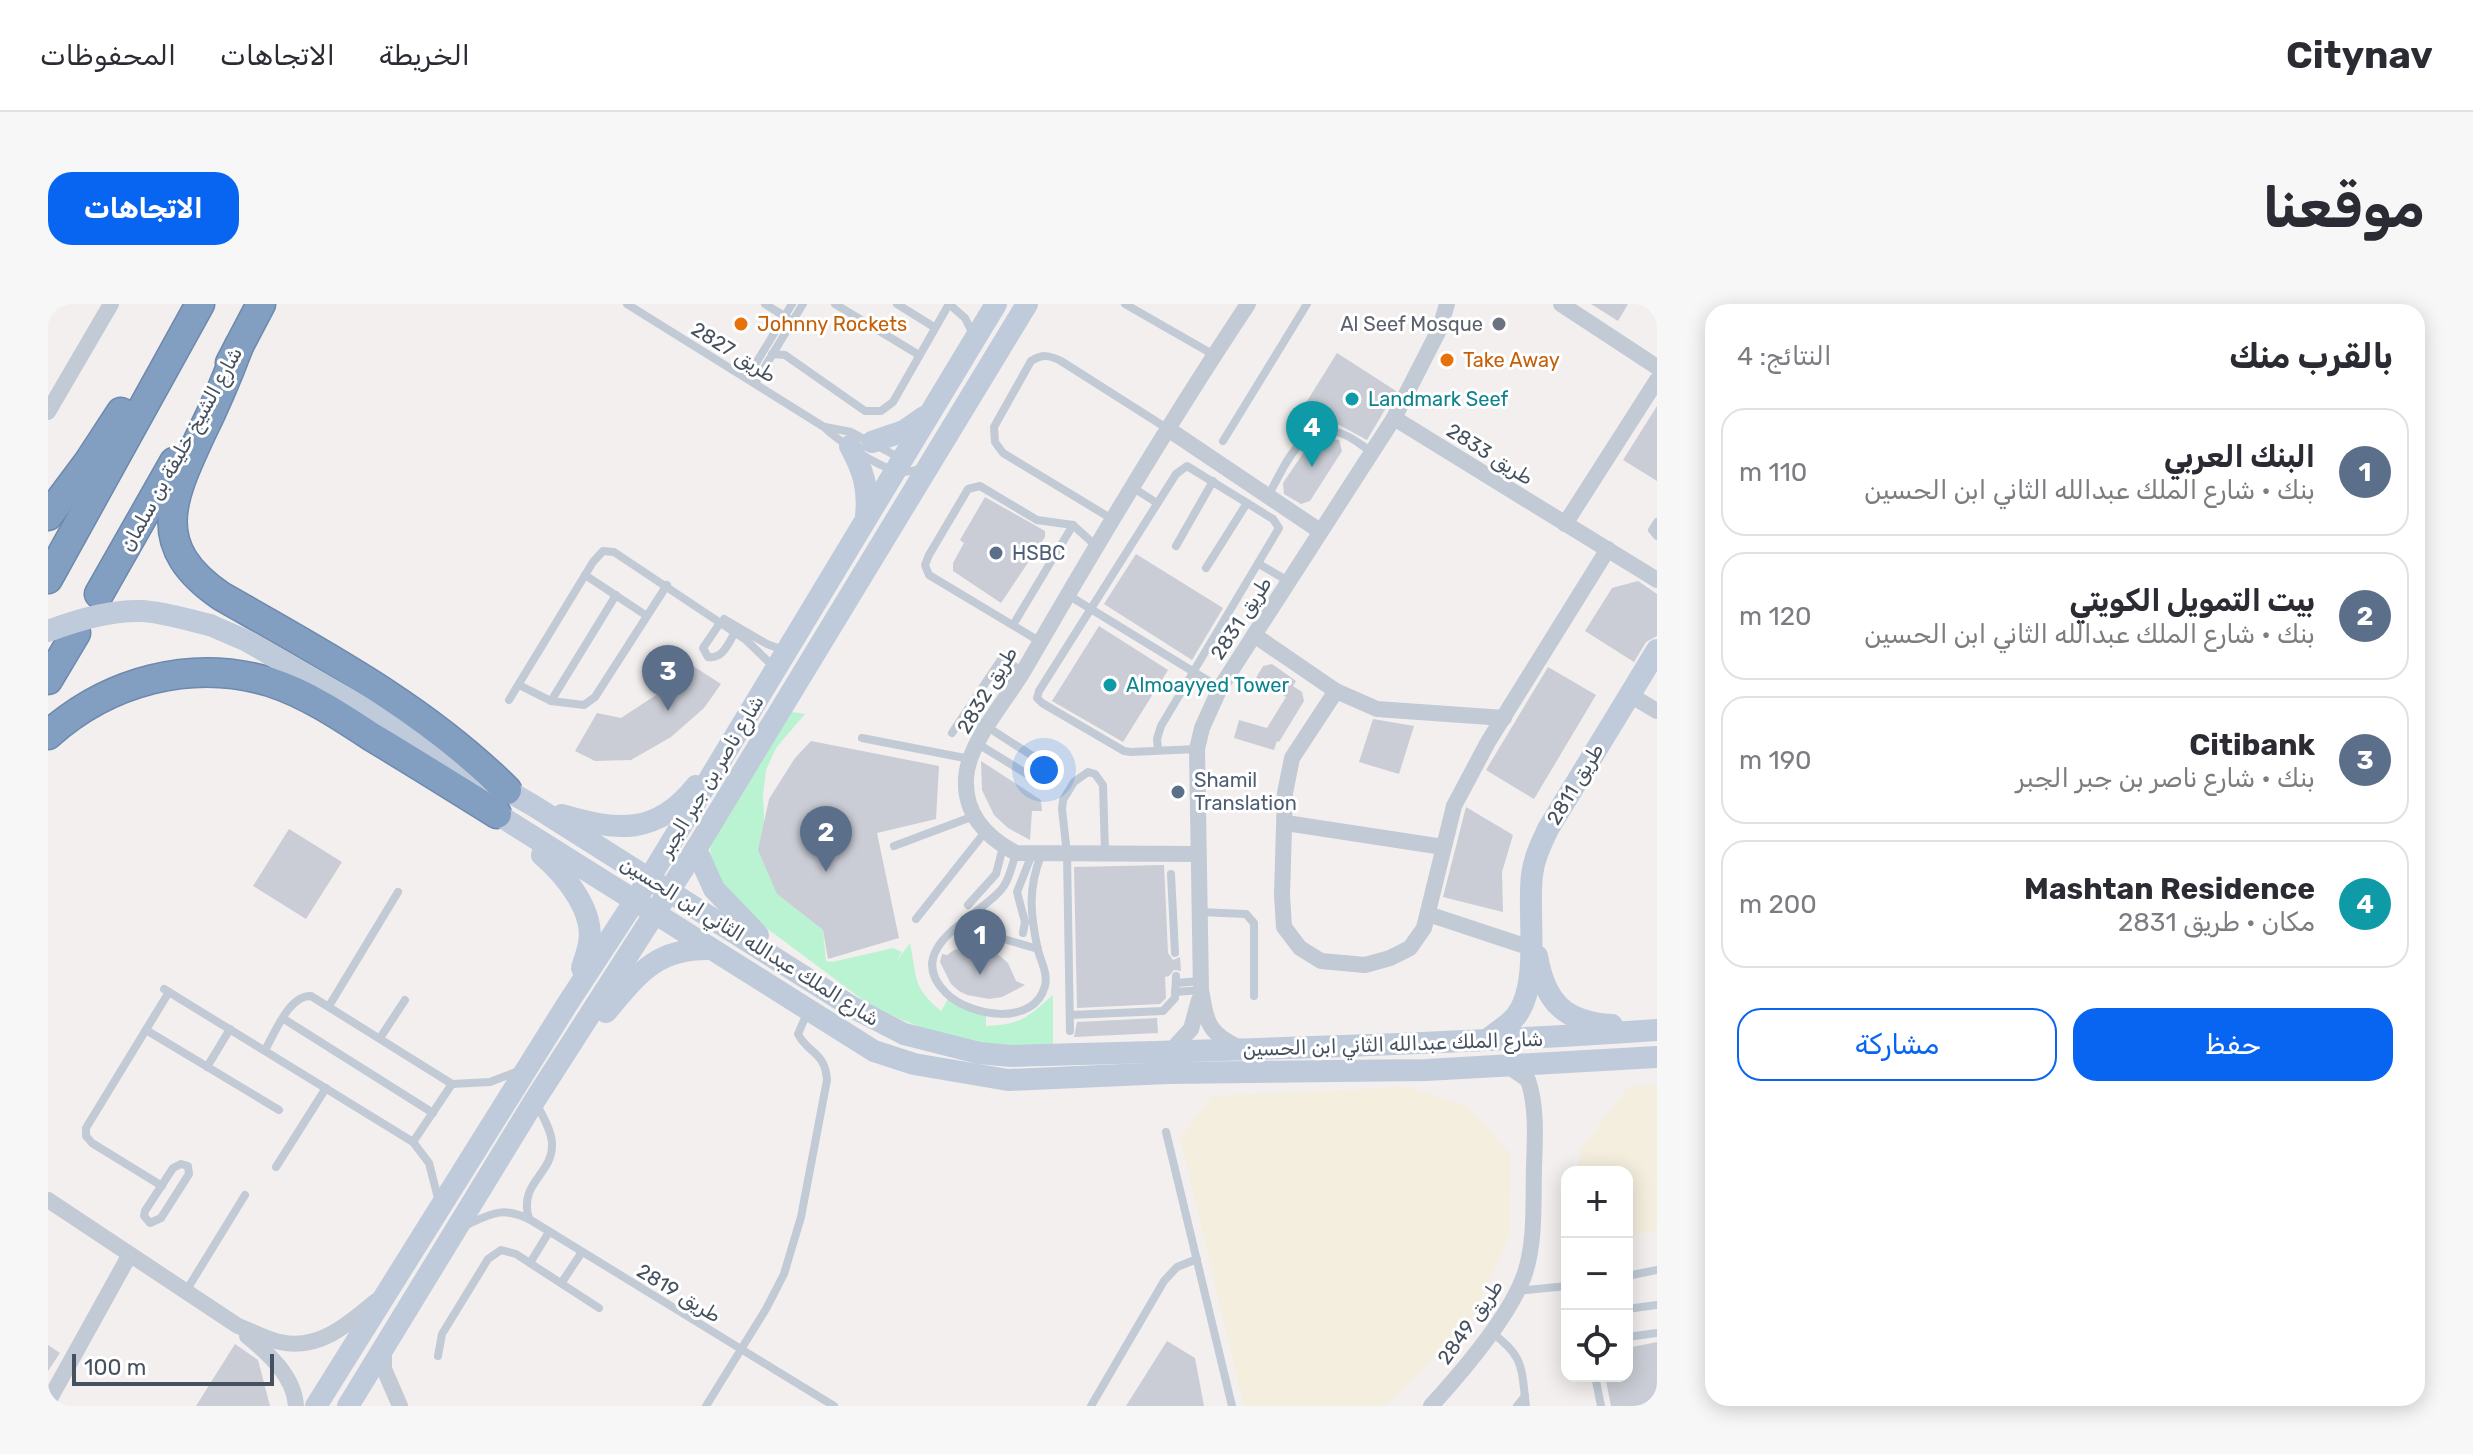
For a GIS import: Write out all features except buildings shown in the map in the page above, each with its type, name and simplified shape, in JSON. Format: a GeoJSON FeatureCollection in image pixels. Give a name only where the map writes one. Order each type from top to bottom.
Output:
{"type":"FeatureCollection","features":[{"type":"Feature","properties":{"kind":"highway"},"geometry":{"type":"LineString","coordinates":[[48,516],[89,461],[191,304]]}},
{"type":"Feature","properties":{"kind":"highway"},"geometry":{"type":"LineString","coordinates":[[48,579],[200,304]]}},
{"type":"Feature","properties":{"kind":"highway","name":"شارع الشيخ خليفة بن سلمان"},"geometry":{"type":"LineString","coordinates":[[99,594],[261,304]]}},
{"type":"Feature","properties":{"kind":"highway"},"geometry":{"type":"LineString","coordinates":[[239,346],[173,501],[173,524],[178,547],[188,567],[203,584],[221,596],[380,689],[461,750],[502,802]]}},
{"type":"Feature","properties":{"kind":"highway"},"geometry":{"type":"LineString","coordinates":[[48,680],[62,632]]}},
{"type":"Feature","properties":{"kind":"highway"},"geometry":{"type":"LineString","coordinates":[[48,735],[81,711],[132,685],[187,673],[216,672],[283,687],[502,802]]}},
{"type":"Feature","properties":{"kind":"main road","name":"شارع ناصر بن جبر الجبر"},"geometry":{"type":"LineString","coordinates":[[348,1406],[535,1100],[696,849],[904,473],[931,411],[996,304]]}},
{"type":"Feature","properties":{"kind":"main road","name":"شارع ناصر بن جبر الجبر"},"geometry":{"type":"LineString","coordinates":[[316,1406],[649,879],[866,517],[904,473],[931,463],[1027,304]]}},
{"type":"Feature","properties":{"kind":"main road"},"geometry":{"type":"LineString","coordinates":[[872,442],[904,431],[931,411]]}},
{"type":"Feature","properties":{"kind":"main road"},"geometry":{"type":"LineString","coordinates":[[850,446],[867,485],[866,517]]}},
{"type":"Feature","properties":{"kind":"main road","name":"شارع الملك عبدالله الثاني ابن الحسين"},"geometry":{"type":"LineString","coordinates":[[62,632],[73,622],[141,611],[210,625],[255,646],[502,802],[634,902],[874,1051],[914,1064],[1008,1080],[1168,1073],[1426,1070],[1657,1057]]}},
{"type":"Feature","properties":{"kind":"main road","name":"طريق 2811"},"geometry":{"type":"LineString","coordinates":[[1487,1040],[1516,1016],[1527,994],[1532,940],[1532,876],[1538,851],[1548,829],[1657,650]]}},
{"type":"Feature","properties":{"kind":"main road"},"geometry":{"type":"LineString","coordinates":[[534,806],[607,827],[643,825],[665,814],[690,793],[734,737]]}},
{"type":"Feature","properties":{"kind":"main road"},"geometry":{"type":"LineString","coordinates":[[502,802],[561,872],[587,918],[590,941],[566,1006]]}},
{"type":"Feature","properties":{"kind":"main road","name":"شارع الملك عبدالله الثاني ابن الحسين"},"geometry":{"type":"LineString","coordinates":[[502,802],[534,806],[852,1007],[904,1034],[967,1051],[1011,1056],[1246,1050],[1657,1029]]}},
{"type":"Feature","properties":{"kind":"main road"},"geometry":{"type":"LineString","coordinates":[[696,849],[707,877],[723,901],[793,969]]}},
{"type":"Feature","properties":{"kind":"main road","name":"طريق 2811"},"geometry":{"type":"LineString","coordinates":[[1532,940],[1547,993],[1559,1009],[1602,1024],[1657,1029]]}},
{"type":"Feature","properties":{"kind":"main road"},"geometry":{"type":"LineString","coordinates":[[559,1064],[627,987],[658,959],[686,949],[710,949]]}},
{"type":"Feature","properties":{"kind":"street"},"geometry":{"type":"LineString","coordinates":[[48,412],[111,304]]}},
{"type":"Feature","properties":{"kind":"street","name":"طريق 2832"},"geometry":{"type":"LineString","coordinates":[[1023,852],[985,832],[974,816],[967,788],[974,751],[1112,519],[1248,304]]}},
{"type":"Feature","properties":{"kind":"street","name":"طريق 2831"},"geometry":{"type":"LineString","coordinates":[[1171,1051],[1191,1029],[1200,986],[1197,749],[1220,688],[1394,418],[1440,328],[1447,304]]}},
{"type":"Feature","properties":{"kind":"street"},"geometry":{"type":"LineString","coordinates":[[1561,304],[1657,367]]}},
{"type":"Feature","properties":{"kind":"street"},"geometry":{"type":"LineString","coordinates":[[1565,524],[1657,380]]}},
{"type":"Feature","properties":{"kind":"street","name":"طريق 2833"},"geometry":{"type":"LineString","coordinates":[[1394,418],[1657,580]]}},
{"type":"Feature","properties":{"kind":"street"},"geometry":{"type":"LineString","coordinates":[[1168,429],[1320,531]]}},
{"type":"Feature","properties":{"kind":"street"},"geometry":{"type":"LineString","coordinates":[[1336,691],[1292,758],[1285,793],[1284,927],[1300,948],[1321,961],[1365,965],[1410,948],[1424,928],[1454,806],[1488,742],[1608,549]]}},
{"type":"Feature","properties":{"kind":"street"},"geometry":{"type":"LineString","coordinates":[[1254,635],[1336,691],[1377,709],[1504,718]]}},
{"type":"Feature","properties":{"kind":"street"},"geometry":{"type":"LineString","coordinates":[[1630,695],[1657,711]]}},
{"type":"Feature","properties":{"kind":"street"},"geometry":{"type":"LineString","coordinates":[[1460,715],[1488,742]]}},
{"type":"Feature","properties":{"kind":"street"},"geometry":{"type":"LineString","coordinates":[[1286,823],[1443,847]]}},
{"type":"Feature","properties":{"kind":"street"},"geometry":{"type":"LineString","coordinates":[[1023,852],[1198,854]]}},
{"type":"Feature","properties":{"kind":"street"},"geometry":{"type":"LineString","coordinates":[[1428,914],[1532,940]]}},
{"type":"Feature","properties":{"kind":"street","name":"طريق 2831"},"geometry":{"type":"LineString","coordinates":[[1200,986],[1210,1029],[1220,1038],[1246,1050]]}},
{"type":"Feature","properties":{"kind":"street","name":"طريق 2849"},"geometry":{"type":"LineString","coordinates":[[1431,1406],[1491,1332],[1525,1273],[1533,1220],[1534,1110],[1541,1077],[1555,1062]]}},
{"type":"Feature","properties":{"kind":"street","name":"طريق 2849"},"geometry":{"type":"LineString","coordinates":[[1507,1066],[1528,1080],[1534,1110]]}},
{"type":"Feature","properties":{"kind":"street"},"geometry":{"type":"LineString","coordinates":[[48,1200],[238,1326],[288,1379],[296,1397],[296,1406]]}},
{"type":"Feature","properties":{"kind":"street"},"geometry":{"type":"LineString","coordinates":[[48,1402],[129,1256]]}},
{"type":"Feature","properties":{"kind":"street"},"geometry":{"type":"LineString","coordinates":[[238,1326],[283,1343],[302,1343],[343,1330],[388,1291]]}},
{"type":"Feature","properties":{"kind":"street"},"geometry":{"type":"LineString","coordinates":[[384,1349],[384,1369],[400,1406]]}},
{"type":"Feature","properties":{"kind":"lane","name":"طريق 2827"},"geometry":{"type":"LineString","coordinates":[[627,304],[850,446],[904,473]]}},
{"type":"Feature","properties":{"kind":"lane"},"geometry":{"type":"LineString","coordinates":[[765,304],[789,318]]}},
{"type":"Feature","properties":{"kind":"lane"},"geometry":{"type":"LineString","coordinates":[[751,381],[772,354],[789,318],[792,304]]}},
{"type":"Feature","properties":{"kind":"lane"},"geometry":{"type":"LineString","coordinates":[[751,381],[789,318],[803,304]]}},
{"type":"Feature","properties":{"kind":"lane"},"geometry":{"type":"LineString","coordinates":[[835,304],[919,355]]}},
{"type":"Feature","properties":{"kind":"lane"},"geometry":{"type":"LineString","coordinates":[[897,304],[934,327]]}},
{"type":"Feature","properties":{"kind":"lane"},"geometry":{"type":"LineString","coordinates":[[772,354],[789,358],[858,407],[873,412],[881,411],[893,402],[949,304],[965,318],[975,338]]}},
{"type":"Feature","properties":{"kind":"lane"},"geometry":{"type":"LineString","coordinates":[[1125,304],[1214,355]]}},
{"type":"Feature","properties":{"kind":"lane"},"geometry":{"type":"LineString","coordinates":[[1223,441],[1307,304]]}},
{"type":"Feature","properties":{"kind":"lane"},"geometry":{"type":"LineString","coordinates":[[1112,519],[1003,453],[995,442],[994,427],[1031,361],[1040,356],[1050,356],[1168,429]]}},
{"type":"Feature","properties":{"kind":"lane","name":"طريق 2827"},"geometry":{"type":"LineString","coordinates":[[824,427],[842,429],[872,442],[904,473]]}},
{"type":"Feature","properties":{"kind":"lane"},"geometry":{"type":"LineString","coordinates":[[1268,496],[1305,437],[1319,429],[1342,433],[1372,452]]}},
{"type":"Feature","properties":{"kind":"lane"},"geometry":{"type":"LineString","coordinates":[[1158,750],[1159,730],[1279,528],[1276,521],[1213,481],[1191,468],[1182,467],[1037,698],[1118,749],[1131,752],[1197,749]]}},
{"type":"Feature","properties":{"kind":"lane"},"geometry":{"type":"LineString","coordinates":[[1176,546],[1213,481]]}},
{"type":"Feature","properties":{"kind":"lane"},"geometry":{"type":"LineString","coordinates":[[1039,641],[929,575],[925,565],[929,555],[968,489],[980,486],[1037,520],[1073,525],[1097,544]]}},
{"type":"Feature","properties":{"kind":"lane"},"geometry":{"type":"LineString","coordinates":[[1132,487],[1157,503]]}},
{"type":"Feature","properties":{"kind":"lane"},"geometry":{"type":"LineString","coordinates":[[1206,568],[1247,503]]}},
{"type":"Feature","properties":{"kind":"lane"},"geometry":{"type":"LineString","coordinates":[[1657,522],[1652,531],[1657,536]]}},
{"type":"Feature","properties":{"kind":"lane"},"geometry":{"type":"LineString","coordinates":[[1013,625],[1073,525]]}},
{"type":"Feature","properties":{"kind":"lane"},"geometry":{"type":"LineString","coordinates":[[509,700],[585,575],[603,551],[614,552],[667,585],[763,654],[781,659]]}},
{"type":"Feature","properties":{"kind":"lane"},"geometry":{"type":"LineString","coordinates":[[1259,564],[1288,581]]}},
{"type":"Feature","properties":{"kind":"lane"},"geometry":{"type":"LineString","coordinates":[[585,575],[647,616]]}},
{"type":"Feature","properties":{"kind":"lane"},"geometry":{"type":"LineString","coordinates":[[519,685],[551,701],[584,705],[595,697],[667,585]]}},
{"type":"Feature","properties":{"kind":"lane"},"geometry":{"type":"LineString","coordinates":[[551,701],[616,595]]}},
{"type":"Feature","properties":{"kind":"lane"},"geometry":{"type":"LineString","coordinates":[[1068,595],[1220,688]]}},
{"type":"Feature","properties":{"kind":"lane"},"geometry":{"type":"LineString","coordinates":[[699,606],[767,644],[781,659]]}},
{"type":"Feature","properties":{"kind":"lane"},"geometry":{"type":"LineString","coordinates":[[720,623],[703,648],[708,657],[721,654],[735,632]]}},
{"type":"Feature","properties":{"kind":"lane"},"geometry":{"type":"LineString","coordinates":[[952,733],[1002,658],[1023,672]]}},
{"type":"Feature","properties":{"kind":"lane"},"geometry":{"type":"LineString","coordinates":[[862,738],[974,751],[1040,782],[1047,784],[1052,778],[1051,768],[966,713]]}},
{"type":"Feature","properties":{"kind":"lane"},"geometry":{"type":"LineString","coordinates":[[1070,1031],[1067,854],[1062,809],[1063,800],[1074,782],[1088,772],[1095,774],[1103,785],[1105,853]]}},
{"type":"Feature","properties":{"kind":"lane"},"geometry":{"type":"LineString","coordinates":[[894,846],[974,816]]}},
{"type":"Feature","properties":{"kind":"lane"},"geometry":{"type":"LineString","coordinates":[[916,919],[985,832]]}},
{"type":"Feature","properties":{"kind":"lane"},"geometry":{"type":"LineString","coordinates":[[968,905],[996,874],[1023,852]]}},
{"type":"Feature","properties":{"kind":"lane"},"geometry":{"type":"LineString","coordinates":[[1023,852],[1045,985],[1040,996],[1015,1013],[979,1013],[948,995],[935,977],[933,955],[945,936],[1002,889],[1023,852]]}},
{"type":"Feature","properties":{"kind":"lane"},"geometry":{"type":"LineString","coordinates":[[1023,852],[1017,892],[1025,922],[1023,933]]}},
{"type":"Feature","properties":{"kind":"lane"},"geometry":{"type":"LineString","coordinates":[[1171,874],[1175,953]]}},
{"type":"Feature","properties":{"kind":"lane"},"geometry":{"type":"LineString","coordinates":[[329,1006],[398,892]]}},
{"type":"Feature","properties":{"kind":"lane"},"geometry":{"type":"LineString","coordinates":[[1199,912],[1246,914],[1251,918],[1254,923],[1254,996]]}},
{"type":"Feature","properties":{"kind":"lane"},"geometry":{"type":"LineString","coordinates":[[964,922],[1000,938],[1038,949]]}},
{"type":"Feature","properties":{"kind":"lane"},"geometry":{"type":"LineString","coordinates":[[1070,1015],[1163,1011],[1172,1004],[1176,984],[1200,986]]}},
{"type":"Feature","properties":{"kind":"lane"},"geometry":{"type":"LineString","coordinates":[[162,1186],[92,1143],[86,1136],[86,1128],[167,990],[413,1142],[434,1174],[440,1207]]}},
{"type":"Feature","properties":{"kind":"lane"},"geometry":{"type":"LineString","coordinates":[[265,1050],[299,998],[311,996],[452,1084],[490,1082],[529,1066]]}},
{"type":"Feature","properties":{"kind":"lane"},"geometry":{"type":"LineString","coordinates":[[380,1038],[405,1000]]}},
{"type":"Feature","properties":{"kind":"lane"},"geometry":{"type":"LineString","coordinates":[[706,1406],[776,1292],[791,1256],[827,1080],[824,1064],[798,1034],[809,1010]]}},
{"type":"Feature","properties":{"kind":"lane"},"geometry":{"type":"LineString","coordinates":[[284,1019],[433,1113]]}},
{"type":"Feature","properties":{"kind":"lane"},"geometry":{"type":"LineString","coordinates":[[207,1067],[230,1029]]}},
{"type":"Feature","properties":{"kind":"lane"},"geometry":{"type":"LineString","coordinates":[[146,1030],[279,1110]]}},
{"type":"Feature","properties":{"kind":"lane"},"geometry":{"type":"LineString","coordinates":[[413,1142],[452,1084]]}},
{"type":"Feature","properties":{"kind":"lane"},"geometry":{"type":"LineString","coordinates":[[276,1167],[326,1088]]}},
{"type":"Feature","properties":{"kind":"lane"},"geometry":{"type":"LineString","coordinates":[[529,1219],[526,1198],[548,1161],[553,1146],[535,1100]]}},
{"type":"Feature","properties":{"kind":"lane"},"geometry":{"type":"LineString","coordinates":[[1166,1132],[1232,1406]]}},
{"type":"Feature","properties":{"kind":"lane"},"geometry":{"type":"LineString","coordinates":[[177,1165],[188,1166],[189,1174],[161,1218],[150,1223],[144,1216],[145,1211],[162,1186],[177,1165]]}},
{"type":"Feature","properties":{"kind":"lane"},"geometry":{"type":"LineString","coordinates":[[186,1292],[245,1195]]}},
{"type":"Feature","properties":{"kind":"lane","name":"طريق 2819"},"geometry":{"type":"LineString","coordinates":[[455,1230],[500,1211],[513,1212],[529,1219],[834,1406]]}},
{"type":"Feature","properties":{"kind":"lane"},"geometry":{"type":"LineString","coordinates":[[530,1263],[549,1232]]}},
{"type":"Feature","properties":{"kind":"lane"},"geometry":{"type":"LineString","coordinates":[[438,1356],[442,1334],[493,1253],[509,1250],[599,1308]]}},
{"type":"Feature","properties":{"kind":"lane"},"geometry":{"type":"LineString","coordinates":[[562,1282],[582,1252]]}},
{"type":"Feature","properties":{"kind":"lane"},"geometry":{"type":"LineString","coordinates":[[1091,1406],[1164,1281],[1177,1267],[1197,1259]]}},
{"type":"Feature","properties":{"kind":"lane"},"geometry":{"type":"LineString","coordinates":[[1633,1275],[1657,1270]]}},
{"type":"Feature","properties":{"kind":"lane"},"geometry":{"type":"LineString","coordinates":[[1517,1291],[1561,1287]]}},
{"type":"Feature","properties":{"kind":"lane"},"geometry":{"type":"LineString","coordinates":[[1633,1308],[1657,1305]]}},
{"type":"Feature","properties":{"kind":"lane"},"geometry":{"type":"LineString","coordinates":[[1491,1332],[1516,1352],[1520,1362],[1526,1401],[1517,1406]]}},
{"type":"Feature","properties":{"kind":"lane"},"geometry":{"type":"LineString","coordinates":[[1633,1336],[1657,1333]]}},
{"type":"Feature","properties":{"kind":"lane"},"geometry":{"type":"LineString","coordinates":[[1596,1382],[1601,1406]]}},
{"type":"Feature","properties":{"kind":"green space"},"geometry":{"type":"Polygon","coordinates":[[[792,712],[805,714],[776,748],[766,770],[763,795],[765,837],[777,894],[823,930],[826,961],[893,948],[902,952],[896,962],[910,943],[917,981],[932,1003],[941,1011],[948,999],[986,1015],[986,1026],[1016,1022],[1053,995],[1053,1047],[989,1047],[951,1039],[867,1003],[765,927],[720,881],[711,860],[710,844],[792,712]]]}},
{"type":"Feature","properties":{"kind":"sand"},"geometry":{"type":"Polygon","coordinates":[[[1657,1085],[1657,1231],[1633,1234],[1633,1166],[1579,1166],[1580,1151],[1629,1086],[1657,1085]]]}},
{"type":"Feature","properties":{"kind":"sand"},"geometry":{"type":"Polygon","coordinates":[[[1408,1087],[1464,1105],[1511,1154],[1509,1237],[1473,1316],[1386,1406],[1244,1406],[1180,1138],[1212,1096],[1408,1087]]]}},
{"type":"Feature","properties":{"kind":"place","name":"Johnny Rockets"},"geometry":{"type":"Point","coordinates":[741,324]}},
{"type":"Feature","properties":{"kind":"place","name":"Al Seef Mosque"},"geometry":{"type":"Point","coordinates":[1499,324]}},
{"type":"Feature","properties":{"kind":"place","name":"Take Away"},"geometry":{"type":"Point","coordinates":[1447,360]}},
{"type":"Feature","properties":{"kind":"place","name":"Landmark Seef"},"geometry":{"type":"Point","coordinates":[1352,399]}},
{"type":"Feature","properties":{"kind":"place","name":"Mashtan Residence"},"geometry":{"type":"Point","coordinates":[1312,467]}},
{"type":"Feature","properties":{"kind":"place","name":"HSBC"},"geometry":{"type":"Point","coordinates":[996,553]}},
{"type":"Feature","properties":{"kind":"place","name":"Almoayyed Tower"},"geometry":{"type":"Point","coordinates":[1110,685]}},
{"type":"Feature","properties":{"kind":"place","name":"Citibank"},"geometry":{"type":"Point","coordinates":[668,711]}},
{"type":"Feature","properties":{"kind":"place","name":"Shamil Translation"},"geometry":{"type":"Point","coordinates":[1178,792]}},
{"type":"Feature","properties":{"kind":"place","name":"بيت التمويل الكويتي"},"geometry":{"type":"Point","coordinates":[826,872]}},
{"type":"Feature","properties":{"kind":"place","name":"البنك العربي"},"geometry":{"type":"Point","coordinates":[980,975]}}]}
